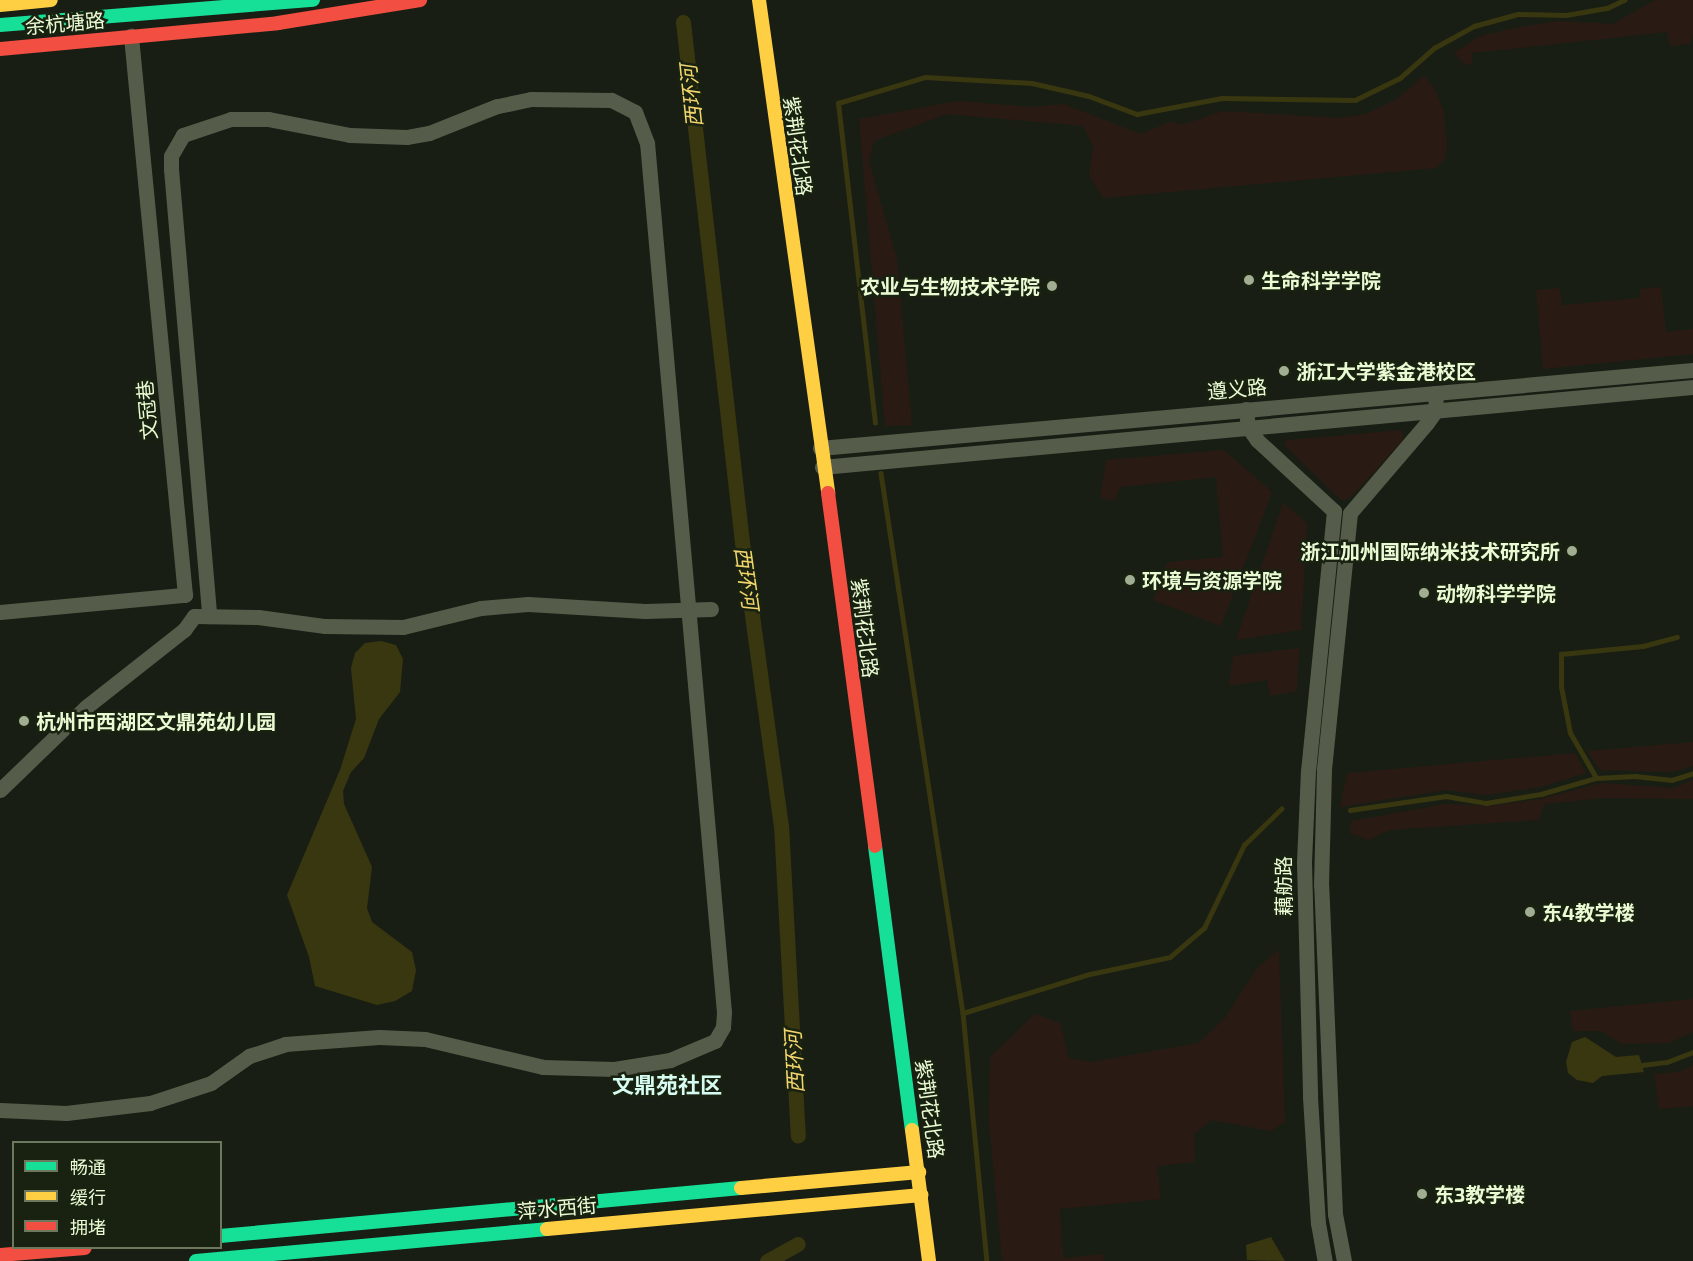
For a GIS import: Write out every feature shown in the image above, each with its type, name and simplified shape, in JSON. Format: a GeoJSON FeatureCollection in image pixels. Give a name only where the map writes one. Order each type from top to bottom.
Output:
{"type":"FeatureCollection","features":[{"type":"Feature","properties":{"kind":"main road","name":"余杭塘路"},"geometry":{"type":"LineString","coordinates":[[0,5],[51,0]]}},
{"type":"Feature","properties":{"kind":"main road","name":"余杭塘路"},"geometry":{"type":"LineString","coordinates":[[0,25],[313,0]]}},
{"type":"Feature","properties":{"kind":"main road","name":"余杭塘路"},"geometry":{"type":"LineString","coordinates":[[0,49],[278,23],[420,0]]}},
{"type":"Feature","properties":{"kind":"main road","name":"紫荆花北路"},"geometry":{"type":"LineString","coordinates":[[759,0],[919,1172],[929,1261]]}},
{"type":"Feature","properties":{"kind":"main road","name":"萍水西街"},"geometry":{"type":"LineString","coordinates":[[222,1236],[919,1172]]}},
{"type":"Feature","properties":{"kind":"main road","name":"萍水西街"},"geometry":{"type":"LineString","coordinates":[[196,1261],[921,1195]]}},
{"type":"Feature","properties":{"kind":"main road"},"geometry":{"type":"LineString","coordinates":[[0,1255],[73,1249]]}},
{"type":"Feature","properties":{"kind":"street","name":"文冠巷"},"geometry":{"type":"LineString","coordinates":[[0,612],[185,595],[131,36]]}},
{"type":"Feature","properties":{"kind":"street"},"geometry":{"type":"LineString","coordinates":[[0,1110],[66,1113],[150,1103],[211,1083],[249,1056],[285,1044],[378,1036],[425,1039],[543,1067],[614,1069],[670,1060],[715,1041],[723,1027],[724,1012],[645,130],[635,112],[611,100],[560,98],[497,106],[429,133],[380,139],[291,121],[231,119],[192,130],[175,146],[171,169],[209,616]]}},
{"type":"Feature","properties":{"kind":"street","name":"遵义路"},"geometry":{"type":"LineString","coordinates":[[820,448],[1693,370]]}},
{"type":"Feature","properties":{"kind":"street","name":"遵义路"},"geometry":{"type":"LineString","coordinates":[[822,466],[1693,387]]}},
{"type":"Feature","properties":{"kind":"street"},"geometry":{"type":"LineString","coordinates":[[1435,393],[1436,410]]}},
{"type":"Feature","properties":{"kind":"street"},"geometry":{"type":"LineString","coordinates":[[1246,409],[1248,427]]}},
{"type":"Feature","properties":{"kind":"street","name":"藕舫路"},"geometry":{"type":"LineString","coordinates":[[1344,1261],[1335,1214],[1321,885],[1323,769],[1350,513],[1436,410]]}},
{"type":"Feature","properties":{"kind":"street","name":"藕舫路"},"geometry":{"type":"LineString","coordinates":[[1248,427],[1334,511],[1308,770],[1304,863],[1310,1097],[1318,1223],[1325,1261]]}},
{"type":"Feature","properties":{"kind":"street"},"geometry":{"type":"LineString","coordinates":[[0,790],[86,707],[184,630],[195,616],[325,626],[403,627],[481,608],[528,604],[711,609]]}},
{"type":"Feature","properties":{"kind":"shaded area"},"geometry":{"type":"Polygon","coordinates":[[[1655,0],[1693,0],[1693,36],[1689,44],[1670,46],[1667,32],[1472,53],[1472,64],[1466,65],[1454,53],[1478,37],[1509,29],[1559,21],[1613,24],[1655,0]]]}},
{"type":"Feature","properties":{"kind":"shaded area"},"geometry":{"type":"Polygon","coordinates":[[[1424,76],[1435,89],[1443,109],[1447,144],[1445,160],[1436,168],[1103,198],[1089,176],[1093,146],[1083,126],[947,114],[874,141],[869,161],[897,259],[912,425],[885,426],[859,119],[958,101],[1032,107],[1063,104],[1141,134],[1169,122],[1185,124],[1223,111],[1338,118],[1366,114],[1397,99],[1424,76]]]}},
{"type":"Feature","properties":{"kind":"shaded area"},"geometry":{"type":"Polygon","coordinates":[[[1661,287],[1666,332],[1693,329],[1693,354],[1543,369],[1536,290],[1560,288],[1562,305],[1640,298],[1640,289],[1661,287]]]}},
{"type":"Feature","properties":{"kind":"shaded area"},"geometry":{"type":"Polygon","coordinates":[[[1402,430],[1403,440],[1349,499],[1341,500],[1284,445],[1287,440],[1402,430]]]}},
{"type":"Feature","properties":{"kind":"shaded area"},"geometry":{"type":"Polygon","coordinates":[[[1224,450],[1272,492],[1221,626],[1153,600],[1168,562],[1223,557],[1216,477],[1120,487],[1115,501],[1100,498],[1106,460],[1224,450]]]}},
{"type":"Feature","properties":{"kind":"shaded area"},"geometry":{"type":"Polygon","coordinates":[[[1283,503],[1307,523],[1301,630],[1236,640],[1283,503]]]}},
{"type":"Feature","properties":{"kind":"shaded area"},"geometry":{"type":"Polygon","coordinates":[[[381,641],[396,645],[403,659],[400,692],[379,719],[364,758],[351,772],[343,791],[344,804],[372,867],[367,908],[372,922],[412,952],[416,970],[412,991],[395,1001],[377,1005],[315,986],[309,957],[287,895],[340,770],[356,719],[351,668],[355,653],[365,643],[381,641]]]}},
{"type":"Feature","properties":{"kind":"shaded area"},"geometry":{"type":"Polygon","coordinates":[[[1299,648],[1297,691],[1270,696],[1267,680],[1229,686],[1233,656],[1299,648]]]}},
{"type":"Feature","properties":{"kind":"shaded area"},"geometry":{"type":"Polygon","coordinates":[[[1693,742],[1693,766],[1672,772],[1600,770],[1587,751],[1693,742]]]}},
{"type":"Feature","properties":{"kind":"shaded area"},"geometry":{"type":"Polygon","coordinates":[[[1575,753],[1586,773],[1541,787],[1485,795],[1446,790],[1340,807],[1347,773],[1575,753]]]}},
{"type":"Feature","properties":{"kind":"shaded area"},"geometry":{"type":"Polygon","coordinates":[[[1693,780],[1693,799],[1603,798],[1544,804],[1539,820],[1389,830],[1369,840],[1349,833],[1352,821],[1445,804],[1489,806],[1541,799],[1601,783],[1674,788],[1693,780]]]}},
{"type":"Feature","properties":{"kind":"shaded area"},"geometry":{"type":"Polygon","coordinates":[[[1279,950],[1285,1122],[1271,1131],[1211,1120],[1194,1134],[1195,1162],[1157,1166],[1161,1199],[1060,1209],[1063,1258],[1103,1254],[1104,1261],[1002,1261],[989,1122],[990,1057],[1035,1014],[1060,1023],[1069,1058],[1092,1062],[1198,1043],[1225,1018],[1257,968],[1279,950]]]}},
{"type":"Feature","properties":{"kind":"shaded area"},"geometry":{"type":"Polygon","coordinates":[[[1693,999],[1693,1032],[1669,1043],[1621,1044],[1602,1031],[1573,1031],[1570,1011],[1693,999]]]}},
{"type":"Feature","properties":{"kind":"shaded area"},"geometry":{"type":"Polygon","coordinates":[[[1585,1037],[1616,1057],[1639,1055],[1644,1072],[1602,1076],[1593,1083],[1577,1080],[1568,1073],[1566,1062],[1572,1042],[1585,1037]]]}},
{"type":"Feature","properties":{"kind":"shaded area"},"geometry":{"type":"Polygon","coordinates":[[[1693,1065],[1693,1106],[1659,1109],[1654,1074],[1679,1072],[1693,1065]]]}},
{"type":"Feature","properties":{"kind":"shaded area"},"geometry":{"type":"Polygon","coordinates":[[[1271,1237],[1285,1261],[1247,1260],[1246,1245],[1271,1237]]]}},
{"type":"Feature","properties":{"kind":"waterway"},"geometry":{"type":"LineString","coordinates":[[875,423],[838,103],[925,77],[1032,83],[1089,96],[1137,114],[1222,98],[1355,100],[1400,78],[1434,48],[1474,26],[1518,14],[1566,15],[1607,8],[1624,0]]}},
{"type":"Feature","properties":{"kind":"waterway","name":"西环河"},"geometry":{"type":"LineString","coordinates":[[683,22],[742,542],[781,825],[798,1136]]}},
{"type":"Feature","properties":{"kind":"waterway"},"geometry":{"type":"LineString","coordinates":[[881,473],[963,1013],[987,1261]]}},
{"type":"Feature","properties":{"kind":"waterway"},"geometry":{"type":"LineString","coordinates":[[1596,778],[1570,733],[1561,687],[1561,654],[1643,646],[1677,637]]}},
{"type":"Feature","properties":{"kind":"waterway"},"geometry":{"type":"LineString","coordinates":[[1350,810],[1446,796],[1486,803],[1541,794],[1596,778],[1635,776],[1672,780],[1693,773]]}},
{"type":"Feature","properties":{"kind":"waterway"},"geometry":{"type":"LineString","coordinates":[[963,1013],[1090,974],[1170,957],[1204,928],[1244,845],[1281,809]]}},
{"type":"Feature","properties":{"kind":"waterway"},"geometry":{"type":"LineString","coordinates":[[1642,1065],[1667,1062],[1693,1052]]}},
{"type":"Feature","properties":{"kind":"waterway","name":"西环河"},"geometry":{"type":"LineString","coordinates":[[767,1261],[798,1244]]}},
{"type":"Feature","properties":{"kind":"traffic: fast"},"geometry":{"type":"LineString","coordinates":[[0,25],[313,0]]}},
{"type":"Feature","properties":{"kind":"traffic: fast"},"geometry":{"type":"LineString","coordinates":[[875,846],[912,1130]]}},
{"type":"Feature","properties":{"kind":"traffic: fast"},"geometry":{"type":"LineString","coordinates":[[222,1236],[741,1188]]}},
{"type":"Feature","properties":{"kind":"traffic: fast"},"geometry":{"type":"LineString","coordinates":[[196,1261],[547,1229]]}},
{"type":"Feature","properties":{"kind":"traffic: slow"},"geometry":{"type":"LineString","coordinates":[[0,5],[51,0]]}},
{"type":"Feature","properties":{"kind":"traffic: slow"},"geometry":{"type":"LineString","coordinates":[[759,0],[828,493]]}},
{"type":"Feature","properties":{"kind":"traffic: slow"},"geometry":{"type":"LineString","coordinates":[[912,1130],[929,1261]]}},
{"type":"Feature","properties":{"kind":"traffic: slow"},"geometry":{"type":"LineString","coordinates":[[741,1188],[919,1172]]}},
{"type":"Feature","properties":{"kind":"traffic: slow"},"geometry":{"type":"LineString","coordinates":[[547,1229],[921,1195]]}},
{"type":"Feature","properties":{"kind":"traffic: jam"},"geometry":{"type":"LineString","coordinates":[[0,49],[278,23],[420,0]]}},
{"type":"Feature","properties":{"kind":"traffic: jam"},"geometry":{"type":"LineString","coordinates":[[828,493],[875,846]]}},
{"type":"Feature","properties":{"kind":"traffic: jam"},"geometry":{"type":"LineString","coordinates":[[0,1255],[73,1249]]}},
{"type":"Feature","properties":{"kind":"place","name":"生命科学学院"},"geometry":{"type":"Point","coordinates":[1249,280]}},
{"type":"Feature","properties":{"kind":"place","name":"农业与生物技术学院"},"geometry":{"type":"Point","coordinates":[1052,286]}},
{"type":"Feature","properties":{"kind":"place","name":"浙江大学紫金港校区"},"geometry":{"type":"Point","coordinates":[1284,371]}},
{"type":"Feature","properties":{"kind":"place","name":"浙江加州国际纳米技术研究所"},"geometry":{"type":"Point","coordinates":[1572,551]}},
{"type":"Feature","properties":{"kind":"place","name":"环境与资源学院"},"geometry":{"type":"Point","coordinates":[1130,580]}},
{"type":"Feature","properties":{"kind":"place","name":"动物科学学院"},"geometry":{"type":"Point","coordinates":[1424,593]}},
{"type":"Feature","properties":{"kind":"place","name":"杭州市西湖区文鼎苑幼儿园"},"geometry":{"type":"Point","coordinates":[24,721]}},
{"type":"Feature","properties":{"kind":"place","name":"东4教学楼"},"geometry":{"type":"Point","coordinates":[1530,912]}},
{"type":"Feature","properties":{"kind":"place","name":"东3教学楼"},"geometry":{"type":"Point","coordinates":[1422,1194]}},
{"type":"Feature","properties":{"kind":"district","name":"文鼎苑社区"},"geometry":{"type":"Point","coordinates":[667,1085]}}]}
